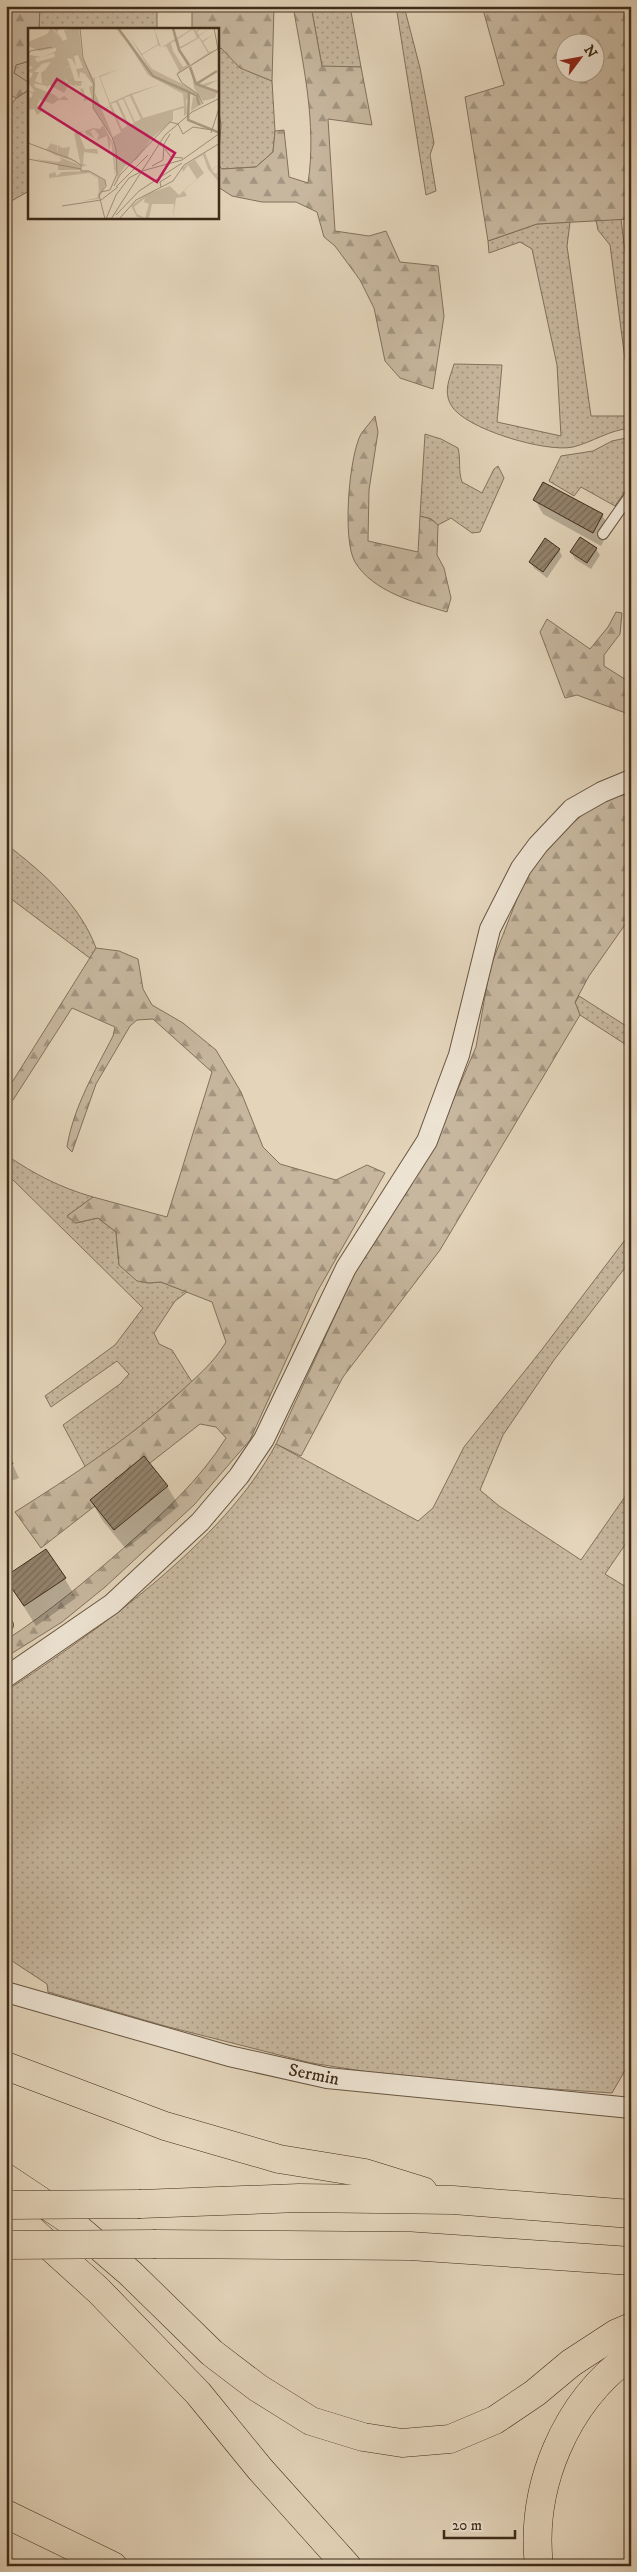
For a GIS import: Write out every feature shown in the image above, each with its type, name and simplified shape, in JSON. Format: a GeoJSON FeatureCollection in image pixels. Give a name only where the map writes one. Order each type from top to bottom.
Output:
{"type":"FeatureCollection","features":[{"type":"Feature","properties":{"kind":"highway"},"geometry":{"type":"LineString","coordinates":[[6,2066],[164,2126],[279,2159],[365,2173],[453,2200]]}},
{"type":"Feature","properties":{"kind":"highway"},"geometry":{"type":"LineString","coordinates":[[6,2178],[73,2224],[130,2273],[212,2354],[258,2388],[311,2421],[363,2437],[402,2444],[450,2439],[495,2420],[535,2394],[571,2363],[617,2333],[631,2327]]}},
{"type":"Feature","properties":{"kind":"highway"},"geometry":{"type":"LineString","coordinates":[[6,2205],[141,2204],[299,2198],[453,2200],[631,2214]]}},
{"type":"Feature","properties":{"kind":"highway"},"geometry":{"type":"LineString","coordinates":[[6,2212],[25,2224],[98,2290],[198,2393],[260,2469],[347,2566]]}},
{"type":"Feature","properties":{"kind":"highway"},"geometry":{"type":"LineString","coordinates":[[6,2245],[410,2246],[631,2261]]}},
{"type":"Feature","properties":{"kind":"highway"},"geometry":{"type":"LineString","coordinates":[[539,2566],[536,2544],[540,2508],[552,2459],[566,2427],[592,2391],[617,2365],[631,2355]]}},
{"type":"Feature","properties":{"kind":"highway"},"geometry":{"type":"LineString","coordinates":[[6,2514],[113,2566]]}},
{"type":"Feature","properties":{"kind":"street"},"geometry":{"type":"LineString","coordinates":[[6,1677],[112,1604],[200,1522],[239,1476],[264,1439],[346,1268],[427,1142],[459,1055],[490,930],[521,868],[538,845],[572,809],[602,792],[631,780]]}},
{"type":"Feature","properties":{"kind":"street","name":"Sermin"},"geometry":{"type":"LineString","coordinates":[[6,1992],[229,2056],[327,2078],[631,2108]]}},
{"type":"Feature","properties":{"kind":"lane"},"geometry":{"type":"LineString","coordinates":[[603,534],[631,494]]}},
{"type":"Feature","properties":{"kind":"green space"},"geometry":{"type":"Polygon","coordinates":[[[6,6],[40,6],[39,28],[28,28],[28,61],[16,65],[14,73],[28,82],[28,91],[16,98],[6,93],[6,6]]]}},
{"type":"Feature","properties":{"kind":"green space"},"geometry":{"type":"Polygon","coordinates":[[[40,6],[157,6],[157,28],[39,28],[40,6]]]}},
{"type":"Feature","properties":{"kind":"green space"},"geometry":{"type":"Polygon","coordinates":[[[192,6],[216,6],[218,12],[253,6],[274,6],[272,81],[240,68],[221,48],[219,49],[219,28],[192,28],[192,6]]]}},
{"type":"Feature","properties":{"kind":"green space"},"geometry":{"type":"Polygon","coordinates":[[[293,6],[311,6],[322,66],[361,67],[372,125],[328,119],[335,231],[369,236],[386,231],[400,262],[438,266],[444,316],[433,389],[400,378],[385,361],[374,308],[360,280],[335,246],[324,237],[317,212],[296,202],[262,202],[232,196],[219,188],[219,166],[222,169],[256,167],[273,152],[275,131],[284,130],[289,177],[308,183],[311,139],[310,116],[305,72],[293,6]]]}},
{"type":"Feature","properties":{"kind":"green space"},"geometry":{"type":"Polygon","coordinates":[[[311,6],[350,6],[361,67],[322,67],[311,6]]]}},
{"type":"Feature","properties":{"kind":"green space"},"geometry":{"type":"Polygon","coordinates":[[[396,6],[404,6],[420,68],[434,143],[430,155],[436,191],[426,195],[396,6]]]}},
{"type":"Feature","properties":{"kind":"green space"},"geometry":{"type":"Polygon","coordinates":[[[482,6],[631,6],[631,219],[537,224],[488,241],[465,97],[504,85],[482,6]]]}},
{"type":"Feature","properties":{"kind":"green space"},"geometry":{"type":"Polygon","coordinates":[[[221,48],[248,71],[272,81],[275,131],[273,152],[256,167],[222,169],[219,166],[219,49],[221,48]]]}},
{"type":"Feature","properties":{"kind":"green space"},"geometry":{"type":"Polygon","coordinates":[[[28,61],[28,83],[14,73],[16,65],[28,61]]]}},
{"type":"Feature","properties":{"kind":"green space"},"geometry":{"type":"Polygon","coordinates":[[[28,91],[28,192],[6,204],[6,111],[16,98],[28,91]]]}},
{"type":"Feature","properties":{"kind":"green space"},"geometry":{"type":"Polygon","coordinates":[[[219,112],[221,125],[219,152],[219,112]]]}},
{"type":"Feature","properties":{"kind":"green space"},"geometry":{"type":"Polygon","coordinates":[[[621,219],[631,300],[631,405],[610,245],[598,230],[596,220],[621,219]]]}},
{"type":"Feature","properties":{"kind":"green space"},"geometry":{"type":"Polygon","coordinates":[[[570,222],[567,246],[591,416],[631,416],[631,428],[615,431],[573,447],[561,448],[526,443],[472,423],[459,414],[451,405],[447,390],[454,364],[502,365],[497,422],[561,436],[557,365],[532,249],[520,242],[489,253],[488,241],[537,224],[570,222]]]}},
{"type":"Feature","properties":{"kind":"green space"},"geometry":{"type":"Polygon","coordinates":[[[375,416],[378,432],[369,490],[368,541],[418,552],[420,516],[431,519],[438,525],[437,555],[444,568],[451,598],[447,612],[422,605],[384,589],[363,572],[355,562],[349,536],[350,478],[361,434],[375,416]]]}},
{"type":"Feature","properties":{"kind":"green space"},"geometry":{"type":"Polygon","coordinates":[[[425,434],[441,439],[458,448],[462,482],[482,493],[494,469],[498,466],[504,478],[480,532],[472,533],[451,518],[438,525],[431,519],[420,516],[425,434]]]}},
{"type":"Feature","properties":{"kind":"green space"},"geometry":{"type":"Polygon","coordinates":[[[631,437],[631,482],[615,506],[581,487],[574,496],[549,481],[561,456],[593,451],[612,441],[631,437]]]}},
{"type":"Feature","properties":{"kind":"green space"},"geometry":{"type":"Polygon","coordinates":[[[616,612],[622,613],[620,634],[604,655],[604,666],[631,683],[631,715],[577,695],[565,698],[540,632],[547,619],[590,649],[608,627],[616,612]]]}},
{"type":"Feature","properties":{"kind":"green space"},"geometry":{"type":"Polygon","coordinates":[[[631,788],[631,916],[589,976],[575,1002],[580,1015],[440,1250],[343,1377],[301,1456],[276,1444],[356,1270],[445,1119],[476,1047],[490,968],[524,881],[554,839],[587,811],[631,788]]]}},
{"type":"Feature","properties":{"kind":"green space"},"geometry":{"type":"Polygon","coordinates":[[[6,844],[33,866],[70,903],[89,932],[96,948],[91,959],[6,895],[6,844]]]}},
{"type":"Feature","properties":{"kind":"green space"},"geometry":{"type":"Polygon","coordinates":[[[96,948],[119,951],[138,959],[143,989],[152,1005],[183,1023],[216,1050],[241,1092],[263,1147],[280,1164],[336,1180],[367,1165],[385,1173],[317,1292],[250,1440],[194,1505],[105,1587],[62,1622],[6,1657],[6,1640],[68,1595],[153,1521],[180,1496],[226,1438],[216,1427],[200,1424],[41,1548],[15,1512],[78,1471],[139,1427],[203,1370],[226,1342],[212,1302],[161,1282],[148,1283],[137,1281],[119,1265],[116,1232],[98,1218],[75,1223],[67,1216],[93,1197],[167,1217],[212,1072],[153,1019],[137,1020],[130,1026],[96,1084],[72,1152],[67,1147],[74,1118],[85,1090],[113,1036],[115,1027],[72,1008],[13,1100],[6,1097],[6,1092],[96,948]]]}},
{"type":"Feature","properties":{"kind":"green space"},"geometry":{"type":"Polygon","coordinates":[[[579,996],[631,1029],[631,1048],[580,1015],[575,1003],[579,996]]]}},
{"type":"Feature","properties":{"kind":"green space"},"geometry":{"type":"Polygon","coordinates":[[[6,1155],[48,1180],[93,1197],[67,1216],[76,1223],[98,1218],[116,1232],[119,1265],[148,1283],[161,1282],[187,1292],[175,1301],[154,1333],[159,1344],[172,1350],[192,1382],[135,1431],[86,1468],[63,1425],[120,1384],[129,1374],[117,1361],[51,1407],[45,1396],[115,1345],[143,1308],[6,1173],[6,1155]]]}},
{"type":"Feature","properties":{"kind":"green space"},"geometry":{"type":"Polygon","coordinates":[[[631,1232],[631,1260],[554,1360],[503,1435],[480,1490],[499,1506],[581,1560],[631,1488],[631,1536],[605,1574],[631,1590],[631,2060],[612,2093],[420,2080],[311,2063],[165,2026],[48,1992],[47,1984],[6,1957],[6,1691],[118,1612],[192,1549],[225,1515],[253,1480],[276,1444],[418,1521],[433,1508],[464,1447],[540,1352],[631,1232]]]}},
{"type":"Feature","properties":{"kind":"building"},"geometry":{"type":"Polygon","coordinates":[[[543,482],[603,514],[593,533],[533,500],[543,482]]]}},
{"type":"Feature","properties":{"kind":"building"},"geometry":{"type":"Polygon","coordinates":[[[580,537],[597,548],[587,563],[570,552],[580,537]]]}},
{"type":"Feature","properties":{"kind":"building"},"geometry":{"type":"Polygon","coordinates":[[[545,538],[560,549],[543,572],[529,562],[545,538]]]}},
{"type":"Feature","properties":{"kind":"building"},"geometry":{"type":"Polygon","coordinates":[[[6,1448],[13,1464],[6,1466],[6,1448]]]}},
{"type":"Feature","properties":{"kind":"building"},"geometry":{"type":"Polygon","coordinates":[[[144,1456],[168,1486],[114,1530],[90,1500],[144,1456]]]}},
{"type":"Feature","properties":{"kind":"building"},"geometry":{"type":"Polygon","coordinates":[[[46,1549],[66,1578],[24,1606],[6,1580],[6,1576],[46,1549]]]}}]}
